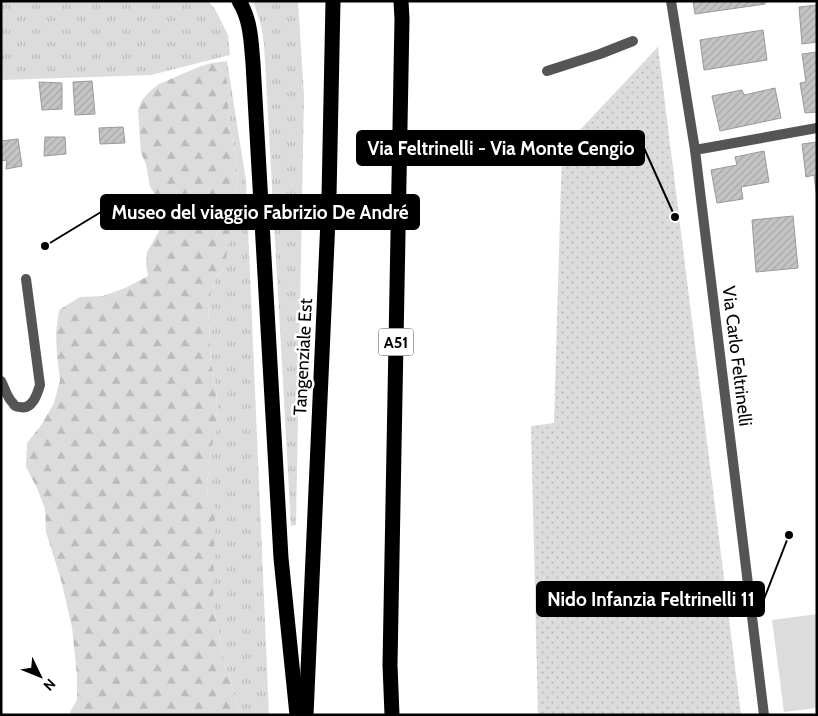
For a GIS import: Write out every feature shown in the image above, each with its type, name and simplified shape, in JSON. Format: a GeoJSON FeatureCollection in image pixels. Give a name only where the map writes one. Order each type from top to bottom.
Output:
{"type":"FeatureCollection","features":[{"type":"Feature","properties":{"kind":"highway"},"geometry":{"type":"LineString","coordinates":[[239,1],[246,13],[249,24],[253,63],[281,558],[297,715]]}},
{"type":"Feature","properties":{"kind":"highway"},"geometry":{"type":"LineString","coordinates":[[330,1],[332,20]]}},
{"type":"Feature","properties":{"kind":"highway","name":"Tangenziale Est"},"geometry":{"type":"LineString","coordinates":[[306,715],[329,207],[333,1]]}},
{"type":"Feature","properties":{"kind":"highway","name":"A51"},"geometry":{"type":"LineString","coordinates":[[392,715],[390,665],[403,1]]}},
{"type":"Feature","properties":{"kind":"street","name":"Via Carlo Feltrinelli"},"geometry":{"type":"LineString","coordinates":[[671,1],[694,150],[764,715]]}},
{"type":"Feature","properties":{"kind":"street"},"geometry":{"type":"LineString","coordinates":[[547,71],[633,41]]}},
{"type":"Feature","properties":{"kind":"street"},"geometry":{"type":"LineString","coordinates":[[694,150],[817,128]]}},
{"type":"Feature","properties":{"kind":"street"},"geometry":{"type":"LineString","coordinates":[[1,381],[13,404],[17,407],[30,405],[35,399],[40,385],[26,280]]}},
{"type":"Feature","properties":{"kind":"green space"},"geometry":{"type":"Polygon","coordinates":[[[1,1],[208,1],[215,9],[228,35],[230,55],[151,75],[1,80],[1,1]]]}},
{"type":"Feature","properties":{"kind":"green space"},"geometry":{"type":"Polygon","coordinates":[[[253,1],[298,1],[304,95],[296,525],[291,526],[264,44],[261,25],[253,1]]]}},
{"type":"Feature","properties":{"kind":"green space"},"geometry":{"type":"Polygon","coordinates":[[[658,47],[741,715],[538,715],[531,426],[554,423],[562,149],[658,47]]]}},
{"type":"Feature","properties":{"kind":"green space"},"geometry":{"type":"Polygon","coordinates":[[[227,61],[246,181],[269,715],[240,715],[230,676],[225,665],[213,605],[207,485],[211,449],[218,424],[216,387],[211,363],[208,303],[215,280],[222,270],[230,233],[225,222],[226,211],[236,190],[238,179],[234,144],[230,133],[226,75],[212,63],[227,61]]]}},
{"type":"Feature","properties":{"kind":"green space"},"geometry":{"type":"Polygon","coordinates":[[[212,63],[226,75],[230,133],[234,144],[238,179],[236,190],[226,211],[225,222],[230,233],[226,259],[222,270],[215,280],[208,303],[211,362],[216,387],[218,425],[211,449],[207,485],[208,498],[215,505],[213,605],[225,665],[230,676],[240,715],[71,715],[70,712],[77,700],[77,676],[72,627],[61,580],[46,532],[45,509],[26,467],[27,443],[42,424],[54,403],[60,380],[56,333],[59,310],[80,297],[103,296],[125,288],[148,276],[147,252],[162,223],[155,204],[156,196],[150,187],[146,164],[141,153],[138,110],[142,100],[159,84],[212,63]]]}},
{"type":"Feature","properties":{"kind":"green space"},"geometry":{"type":"Polygon","coordinates":[[[817,614],[817,708],[784,712],[772,620],[817,614]]]}},
{"type":"Feature","properties":{"kind":"building"},"geometry":{"type":"Polygon","coordinates":[[[693,1],[765,1],[765,4],[695,14],[693,1]]]}},
{"type":"Feature","properties":{"kind":"building"},"geometry":{"type":"Polygon","coordinates":[[[817,5],[817,42],[802,44],[799,7],[817,5]]]}},
{"type":"Feature","properties":{"kind":"building"},"geometry":{"type":"Polygon","coordinates":[[[763,30],[767,60],[704,70],[700,40],[763,30]]]}},
{"type":"Feature","properties":{"kind":"building"},"geometry":{"type":"Polygon","coordinates":[[[817,52],[817,112],[805,113],[800,83],[806,82],[802,54],[817,52]]]}},
{"type":"Feature","properties":{"kind":"building"},"geometry":{"type":"Polygon","coordinates":[[[92,81],[95,114],[75,115],[73,82],[92,81]]]}},
{"type":"Feature","properties":{"kind":"building"},"geometry":{"type":"Polygon","coordinates":[[[39,82],[62,83],[62,109],[42,110],[39,82]]]}},
{"type":"Feature","properties":{"kind":"building"},"geometry":{"type":"Polygon","coordinates":[[[775,88],[781,118],[720,131],[712,96],[742,90],[744,95],[775,88]]]}},
{"type":"Feature","properties":{"kind":"building"},"geometry":{"type":"Polygon","coordinates":[[[123,127],[125,143],[100,144],[99,128],[123,127]]]}},
{"type":"Feature","properties":{"kind":"building"},"geometry":{"type":"Polygon","coordinates":[[[45,137],[65,137],[66,154],[44,156],[45,137]]]}},
{"type":"Feature","properties":{"kind":"building"},"geometry":{"type":"Polygon","coordinates":[[[18,139],[22,166],[6,169],[7,160],[1,161],[1,141],[18,139]]]}},
{"type":"Feature","properties":{"kind":"building"},"geometry":{"type":"Polygon","coordinates":[[[817,142],[817,199],[814,175],[806,177],[802,144],[817,142]]]}},
{"type":"Feature","properties":{"kind":"building"},"geometry":{"type":"Polygon","coordinates":[[[764,151],[769,182],[741,187],[743,199],[717,203],[711,170],[737,165],[735,157],[764,151]]]}},
{"type":"Feature","properties":{"kind":"building"},"geometry":{"type":"Polygon","coordinates":[[[793,216],[798,268],[756,272],[752,220],[793,216]]]}},
{"type":"Feature","properties":{"kind":"place","name":"Via Feltrinelli - Via Monte Cengio"},"geometry":{"type":"Point","coordinates":[675,217]}},
{"type":"Feature","properties":{"kind":"place","name":"Museo del viaggio Fabrizio De André"},"geometry":{"type":"Point","coordinates":[45,246]}},
{"type":"Feature","properties":{"kind":"place","name":"Nido Infanzia Feltrinelli 11"},"geometry":{"type":"Point","coordinates":[789,535]}}]}
